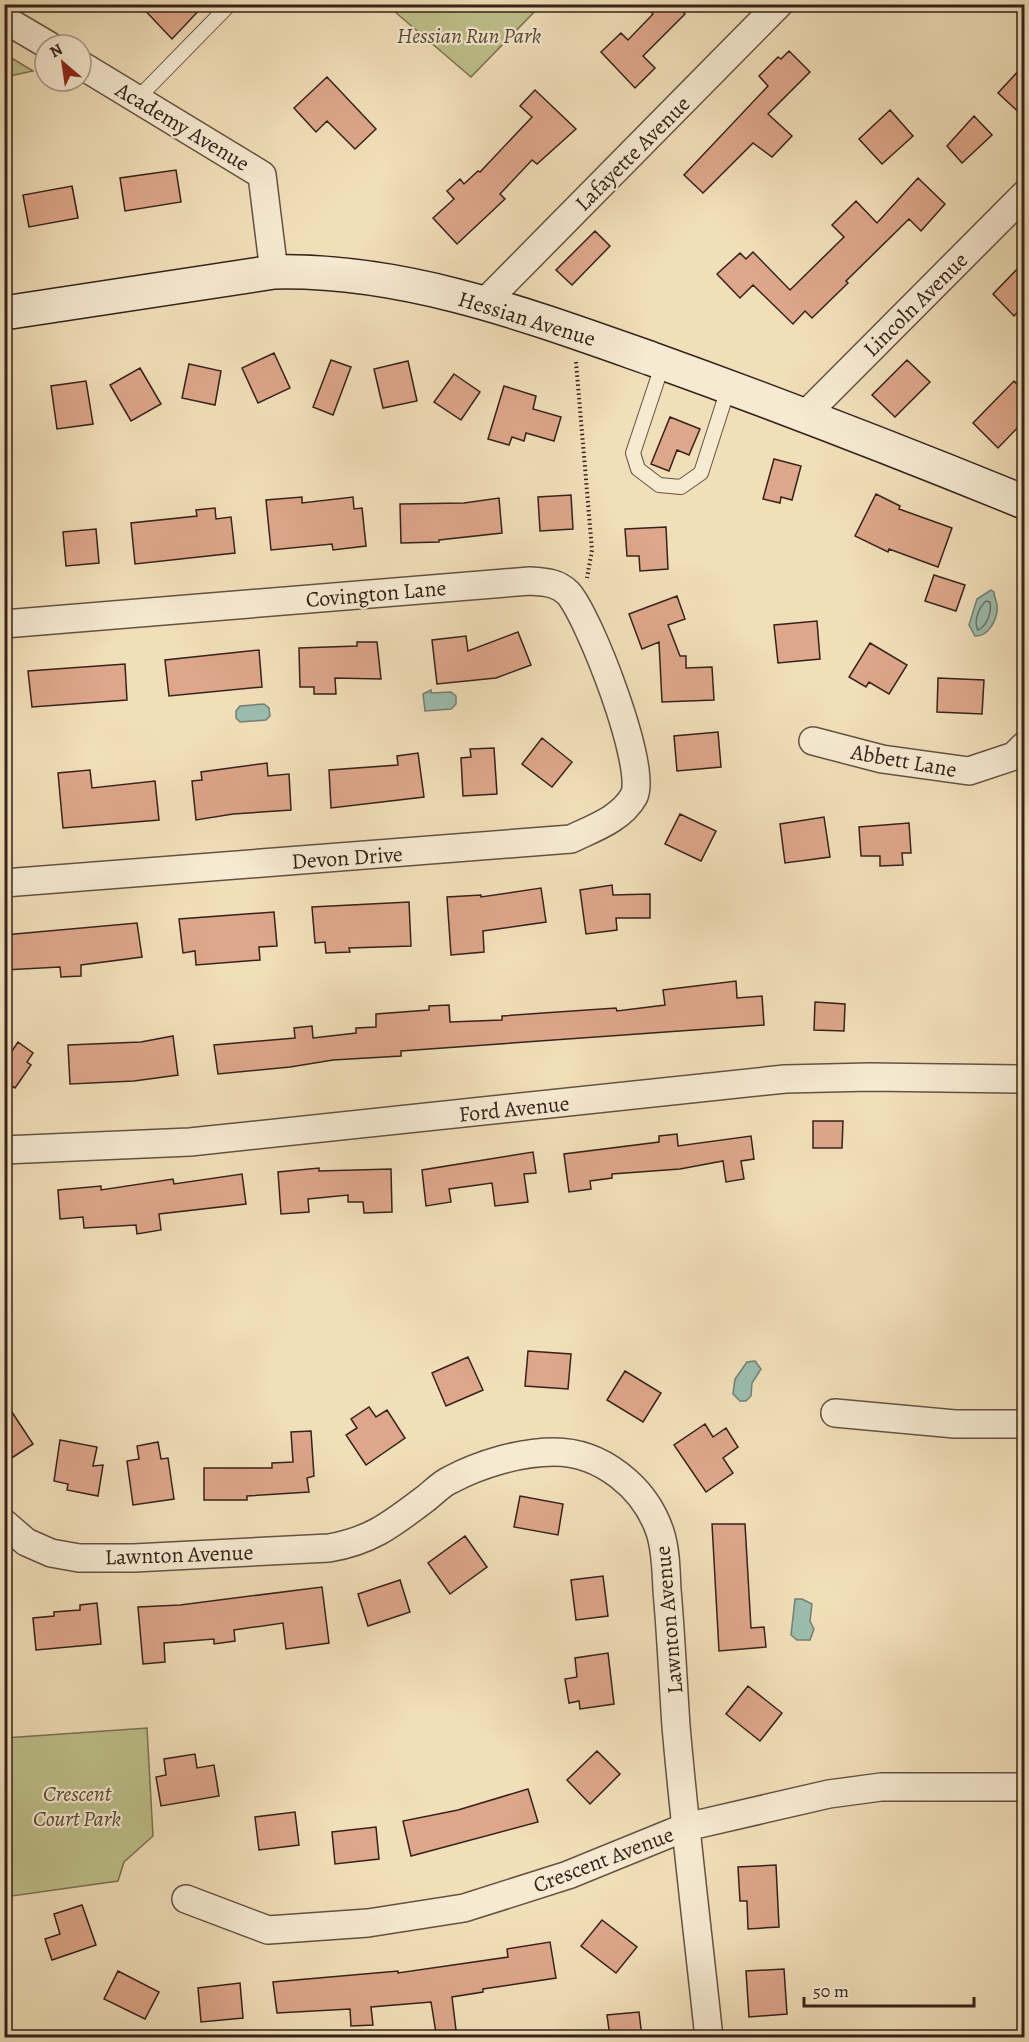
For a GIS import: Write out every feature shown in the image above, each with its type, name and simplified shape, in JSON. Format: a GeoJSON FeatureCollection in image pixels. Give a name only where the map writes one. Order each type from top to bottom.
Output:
{"type":"FeatureCollection","features":[{"type":"Feature","properties":{"kind":"main road","name":"Hessian Avenue"},"geometry":{"type":"LineString","coordinates":[[4,313],[274,272],[302,271],[359,276],[485,302],[574,331],[806,414],[1024,502]]}},
{"type":"Feature","properties":{"kind":"street","name":"Lafayette Avenue"},"geometry":{"type":"LineString","coordinates":[[485,302],[779,4]]}},
{"type":"Feature","properties":{"kind":"street"},"geometry":{"type":"LineString","coordinates":[[4,19],[33,36]]}},
{"type":"Feature","properties":{"kind":"street","name":"Academy Avenue"},"geometry":{"type":"LineString","coordinates":[[93,72],[262,175],[274,272]]}},
{"type":"Feature","properties":{"kind":"street","name":"Lincoln Avenue"},"geometry":{"type":"LineString","coordinates":[[806,414],[1024,195]]}},
{"type":"Feature","properties":{"kind":"street","name":"Covington Lane"},"geometry":{"type":"LineString","coordinates":[[4,624],[530,581],[553,583],[567,592],[582,612],[621,712],[633,756]]}},
{"type":"Feature","properties":{"kind":"street","name":"Abbett Lane"},"geometry":{"type":"LineString","coordinates":[[813,741],[882,759],[969,771],[1014,756],[1024,746]]}},
{"type":"Feature","properties":{"kind":"street","name":"Devon Drive"},"geometry":{"type":"LineString","coordinates":[[4,883],[571,839],[619,815],[635,794],[636,768],[633,756]]}},
{"type":"Feature","properties":{"kind":"street","name":"Ford Avenue"},"geometry":{"type":"LineString","coordinates":[[4,1150],[190,1142],[785,1079],[870,1077],[1024,1079]]}},
{"type":"Feature","properties":{"kind":"street"},"geometry":{"type":"LineString","coordinates":[[835,1413],[955,1424],[1024,1424]]}},
{"type":"Feature","properties":{"kind":"street","name":"Lawnton Avenue"},"geometry":{"type":"LineString","coordinates":[[4,1523],[26,1542],[51,1553],[79,1558],[134,1558],[329,1548],[356,1543],[382,1531],[448,1480],[501,1461],[527,1454],[555,1452],[584,1455],[609,1467],[629,1484],[647,1507],[660,1531],[670,1615],[686,1827],[709,2037]]}},
{"type":"Feature","properties":{"kind":"street","name":"Crescent Avenue"},"geometry":{"type":"LineString","coordinates":[[186,1899],[268,1930],[368,1923],[464,1908],[568,1875],[686,1827],[788,1803],[881,1786],[1024,1787]]}},
{"type":"Feature","properties":{"kind":"lane"},"geometry":{"type":"LineString","coordinates":[[137,99],[230,4]]}},
{"type":"Feature","properties":{"kind":"lane"},"geometry":{"type":"LineString","coordinates":[[663,363],[633,453],[638,469],[658,485],[681,487],[701,473],[729,386]]}},
{"type":"Feature","properties":{"kind":"path"},"geometry":{"type":"LineString","coordinates":[[574,331],[592,550],[582,612]]}},
{"type":"Feature","properties":{"kind":"green space","name":"Hessian Run Park"},"geometry":{"type":"Polygon","coordinates":[[[387,5],[541,5],[471,77],[387,5]]]}},
{"type":"Feature","properties":{"kind":"green space"},"geometry":{"type":"Polygon","coordinates":[[[4,54],[33,71],[5,77],[4,54]]]}},
{"type":"Feature","properties":{"kind":"green space","name":"Crescent Court Park"},"geometry":{"type":"Polygon","coordinates":[[[147,1728],[153,1836],[124,1862],[118,1881],[5,1897],[5,1738],[147,1728]]]}},
{"type":"Feature","properties":{"kind":"water"},"geometry":{"type":"Polygon","coordinates":[[[991,590],[994,592],[997,604],[994,621],[988,630],[975,636],[969,625],[977,599],[991,590]]]}},
{"type":"Feature","properties":{"kind":"water"},"geometry":{"type":"Polygon","coordinates":[[[431,690],[431,693],[451,692],[456,696],[456,704],[451,709],[425,711],[423,694],[431,690]]]}},
{"type":"Feature","properties":{"kind":"water"},"geometry":{"type":"Polygon","coordinates":[[[264,704],[269,708],[270,716],[266,720],[240,722],[236,718],[236,711],[240,706],[264,704]]]}},
{"type":"Feature","properties":{"kind":"water"},"geometry":{"type":"Polygon","coordinates":[[[755,1361],[761,1369],[752,1383],[751,1396],[746,1401],[740,1401],[733,1394],[735,1379],[747,1362],[755,1361]]]}},
{"type":"Feature","properties":{"kind":"water"},"geometry":{"type":"Polygon","coordinates":[[[795,1599],[802,1599],[812,1604],[810,1621],[814,1629],[810,1640],[797,1640],[791,1635],[795,1599]]]}},
{"type":"Feature","properties":{"kind":"building"},"geometry":{"type":"Polygon","coordinates":[[[139,4],[205,4],[172,39],[139,4]]]}},
{"type":"Feature","properties":{"kind":"building"},"geometry":{"type":"Polygon","coordinates":[[[643,4],[676,4],[685,14],[643,56],[655,68],[635,88],[601,52],[621,33],[628,40],[653,14],[643,4]]]}},
{"type":"Feature","properties":{"kind":"building"},"geometry":{"type":"Polygon","coordinates":[[[789,51],[810,72],[768,114],[792,136],[772,157],[753,143],[703,193],[684,175],[768,86],[759,76],[778,57],[781,59],[789,51]]]}},
{"type":"Feature","properties":{"kind":"building"},"geometry":{"type":"Polygon","coordinates":[[[1024,65],[1024,117],[998,93],[1024,65]]]}},
{"type":"Feature","properties":{"kind":"building"},"geometry":{"type":"Polygon","coordinates":[[[327,77],[376,129],[355,149],[327,121],[316,132],[294,108],[327,77]]]}},
{"type":"Feature","properties":{"kind":"building"},"geometry":{"type":"Polygon","coordinates":[[[535,90],[576,129],[537,164],[532,160],[500,194],[505,199],[457,244],[433,218],[454,199],[447,191],[460,179],[464,184],[478,171],[480,172],[532,117],[520,106],[535,90]]]}},
{"type":"Feature","properties":{"kind":"building"},"geometry":{"type":"Polygon","coordinates":[[[890,110],[913,136],[882,164],[859,139],[890,110]]]}},
{"type":"Feature","properties":{"kind":"building"},"geometry":{"type":"Polygon","coordinates":[[[974,116],[992,135],[962,163],[947,146],[974,116]]]}},
{"type":"Feature","properties":{"kind":"building"},"geometry":{"type":"Polygon","coordinates":[[[176,170],[181,202],[125,211],[120,178],[176,170]]]}},
{"type":"Feature","properties":{"kind":"building"},"geometry":{"type":"Polygon","coordinates":[[[918,178],[945,204],[921,231],[909,219],[812,318],[805,311],[793,324],[753,285],[740,298],[717,274],[740,253],[746,259],[753,252],[790,290],[844,237],[832,225],[856,201],[877,223],[918,178]]]}},
{"type":"Feature","properties":{"kind":"building"},"geometry":{"type":"Polygon","coordinates":[[[72,186],[78,218],[29,227],[23,195],[72,186]]]}},
{"type":"Feature","properties":{"kind":"building"},"geometry":{"type":"Polygon","coordinates":[[[595,231],[610,246],[572,285],[556,270],[595,231]]]}},
{"type":"Feature","properties":{"kind":"building"},"geometry":{"type":"Polygon","coordinates":[[[1024,262],[1024,305],[1014,316],[993,294],[1024,262]]]}},
{"type":"Feature","properties":{"kind":"building"},"geometry":{"type":"Polygon","coordinates":[[[274,353],[290,388],[258,403],[242,368],[274,353]]]}},
{"type":"Feature","properties":{"kind":"building"},"geometry":{"type":"Polygon","coordinates":[[[331,360],[351,367],[333,415],[313,407],[331,360]]]}},
{"type":"Feature","properties":{"kind":"building"},"geometry":{"type":"Polygon","coordinates":[[[907,360],[930,382],[895,417],[872,395],[907,360]]]}},
{"type":"Feature","properties":{"kind":"building"},"geometry":{"type":"Polygon","coordinates":[[[408,361],[417,401],[383,408],[374,369],[408,361]]]}},
{"type":"Feature","properties":{"kind":"building"},"geometry":{"type":"Polygon","coordinates":[[[189,364],[221,371],[215,405],[182,398],[189,364]]]}},
{"type":"Feature","properties":{"kind":"building"},"geometry":{"type":"Polygon","coordinates":[[[140,368],[161,404],[131,421],[110,385],[140,368]]]}},
{"type":"Feature","properties":{"kind":"building"},"geometry":{"type":"Polygon","coordinates":[[[454,374],[480,392],[461,420],[434,402],[454,374]]]}},
{"type":"Feature","properties":{"kind":"building"},"geometry":{"type":"Polygon","coordinates":[[[86,381],[93,424],[57,429],[51,386],[86,381]]]}},
{"type":"Feature","properties":{"kind":"building"},"geometry":{"type":"Polygon","coordinates":[[[1014,381],[1024,392],[1024,421],[998,448],[973,423],[1014,381]]]}},
{"type":"Feature","properties":{"kind":"building"},"geometry":{"type":"Polygon","coordinates":[[[504,386],[536,396],[533,409],[561,417],[554,441],[526,433],[524,441],[512,437],[509,445],[488,439],[504,386]]]}},
{"type":"Feature","properties":{"kind":"building"},"geometry":{"type":"Polygon","coordinates":[[[670,417],[700,429],[689,455],[677,450],[669,471],[651,464],[670,417]]]}},
{"type":"Feature","properties":{"kind":"building"},"geometry":{"type":"Polygon","coordinates":[[[774,459],[801,466],[792,500],[781,497],[780,503],[763,499],[774,459]]]}},
{"type":"Feature","properties":{"kind":"building"},"geometry":{"type":"Polygon","coordinates":[[[876,494],[900,506],[899,509],[952,528],[938,567],[889,549],[888,552],[855,536],[876,494]]]}},
{"type":"Feature","properties":{"kind":"building"},"geometry":{"type":"Polygon","coordinates":[[[571,495],[573,529],[540,531],[538,497],[571,495]]]}},
{"type":"Feature","properties":{"kind":"building"},"geometry":{"type":"Polygon","coordinates":[[[302,497],[302,503],[353,497],[354,509],[362,508],[366,546],[333,550],[332,544],[271,550],[266,500],[302,497]]]}},
{"type":"Feature","properties":{"kind":"building"},"geometry":{"type":"Polygon","coordinates":[[[499,498],[502,533],[439,540],[439,542],[401,543],[400,504],[464,503],[499,498]]]}},
{"type":"Feature","properties":{"kind":"building"},"geometry":{"type":"Polygon","coordinates":[[[215,508],[216,519],[231,517],[235,553],[135,564],[131,523],[197,516],[196,510],[215,508]]]}},
{"type":"Feature","properties":{"kind":"building"},"geometry":{"type":"Polygon","coordinates":[[[666,527],[668,569],[640,571],[639,556],[627,556],[625,529],[666,527]]]}},
{"type":"Feature","properties":{"kind":"building"},"geometry":{"type":"Polygon","coordinates":[[[96,529],[99,563],[66,566],[63,532],[96,529]]]}},
{"type":"Feature","properties":{"kind":"building"},"geometry":{"type":"Polygon","coordinates":[[[934,575],[965,585],[956,611],[925,601],[934,575]]]}},
{"type":"Feature","properties":{"kind":"building"},"geometry":{"type":"Polygon","coordinates":[[[677,596],[685,619],[668,625],[680,656],[686,656],[686,668],[712,667],[714,700],[662,702],[659,642],[642,649],[629,614],[677,596]]]}},
{"type":"Feature","properties":{"kind":"building"},"geometry":{"type":"Polygon","coordinates":[[[817,621],[820,659],[778,663],[774,625],[817,621]]]}},
{"type":"Feature","properties":{"kind":"building"},"geometry":{"type":"Polygon","coordinates":[[[518,632],[531,665],[496,678],[437,684],[432,640],[466,636],[468,651],[518,632]]]}},
{"type":"Feature","properties":{"kind":"building"},"geometry":{"type":"Polygon","coordinates":[[[357,642],[377,642],[381,679],[335,678],[336,694],[314,694],[314,687],[300,687],[299,648],[357,646],[357,642]]]}},
{"type":"Feature","properties":{"kind":"building"},"geometry":{"type":"Polygon","coordinates":[[[870,643],[907,665],[889,694],[869,682],[866,687],[849,677],[870,643]]]}},
{"type":"Feature","properties":{"kind":"building"},"geometry":{"type":"Polygon","coordinates":[[[259,650],[262,687],[169,696],[165,660],[259,650]]]}},
{"type":"Feature","properties":{"kind":"building"},"geometry":{"type":"Polygon","coordinates":[[[125,664],[127,700],[32,707],[28,671],[125,664]]]}},
{"type":"Feature","properties":{"kind":"building"},"geometry":{"type":"Polygon","coordinates":[[[938,678],[984,680],[982,714],[937,712],[938,678]]]}},
{"type":"Feature","properties":{"kind":"building"},"geometry":{"type":"Polygon","coordinates":[[[718,732],[721,767],[677,771],[674,736],[718,732]]]}},
{"type":"Feature","properties":{"kind":"building"},"geometry":{"type":"Polygon","coordinates":[[[542,738],[572,762],[552,787],[522,764],[542,738]]]}},
{"type":"Feature","properties":{"kind":"building"},"geometry":{"type":"Polygon","coordinates":[[[494,748],[497,794],[463,796],[461,758],[471,757],[470,749],[494,748]]]}},
{"type":"Feature","properties":{"kind":"building"},"geometry":{"type":"Polygon","coordinates":[[[418,753],[424,797],[331,808],[329,770],[398,765],[397,756],[418,753]]]}},
{"type":"Feature","properties":{"kind":"building"},"geometry":{"type":"Polygon","coordinates":[[[267,763],[268,776],[289,774],[291,810],[233,814],[196,820],[192,781],[202,780],[201,772],[267,763]]]}},
{"type":"Feature","properties":{"kind":"building"},"geometry":{"type":"Polygon","coordinates":[[[90,770],[92,788],[155,781],[159,820],[63,828],[58,773],[90,770]]]}},
{"type":"Feature","properties":{"kind":"building"},"geometry":{"type":"Polygon","coordinates":[[[680,814],[716,831],[701,861],[665,844],[680,814]]]}},
{"type":"Feature","properties":{"kind":"building"},"geometry":{"type":"Polygon","coordinates":[[[824,817],[830,857],[785,863],[780,824],[824,817]]]}},
{"type":"Feature","properties":{"kind":"building"},"geometry":{"type":"Polygon","coordinates":[[[909,823],[911,853],[902,853],[903,865],[880,866],[880,856],[861,856],[859,827],[909,823]]]}},
{"type":"Feature","properties":{"kind":"building"},"geometry":{"type":"Polygon","coordinates":[[[612,885],[613,895],[650,894],[650,918],[616,918],[617,930],[586,934],[580,890],[612,885]]]}},
{"type":"Feature","properties":{"kind":"building"},"geometry":{"type":"Polygon","coordinates":[[[541,888],[546,922],[483,931],[484,952],[451,955],[447,897],[481,895],[481,897],[541,888]]]}},
{"type":"Feature","properties":{"kind":"building"},"geometry":{"type":"Polygon","coordinates":[[[409,902],[411,946],[349,948],[350,952],[326,953],[325,942],[315,943],[312,907],[409,902]]]}},
{"type":"Feature","properties":{"kind":"building"},"geometry":{"type":"Polygon","coordinates":[[[274,912],[277,946],[259,947],[260,960],[196,965],[195,951],[183,953],[179,919],[274,912]]]}},
{"type":"Feature","properties":{"kind":"building"},"geometry":{"type":"Polygon","coordinates":[[[137,923],[142,957],[81,965],[81,976],[61,977],[60,967],[4,970],[4,935],[137,923]]]}},
{"type":"Feature","properties":{"kind":"building"},"geometry":{"type":"Polygon","coordinates":[[[736,981],[737,998],[762,996],[764,1025],[401,1051],[401,1056],[333,1060],[218,1074],[214,1045],[295,1038],[294,1028],[312,1026],[313,1038],[356,1033],[356,1028],[376,1027],[376,1014],[429,1010],[429,1006],[449,1005],[450,1022],[502,1020],[502,1016],[616,1008],[617,1011],[665,1005],[663,990],[736,981]]]}},
{"type":"Feature","properties":{"kind":"building"},"geometry":{"type":"Polygon","coordinates":[[[815,1002],[845,1004],[844,1031],[814,1030],[815,1002]]]}},
{"type":"Feature","properties":{"kind":"building"},"geometry":{"type":"Polygon","coordinates":[[[173,1036],[178,1075],[134,1081],[70,1084],[68,1045],[141,1042],[173,1036]]]}},
{"type":"Feature","properties":{"kind":"building"},"geometry":{"type":"Polygon","coordinates":[[[18,1042],[33,1053],[27,1062],[31,1065],[15,1088],[4,1081],[4,1047],[12,1051],[18,1042]]]}},
{"type":"Feature","properties":{"kind":"building"},"geometry":{"type":"Polygon","coordinates":[[[813,1121],[843,1121],[842,1148],[813,1148],[813,1121]]]}},
{"type":"Feature","properties":{"kind":"building"},"geometry":{"type":"Polygon","coordinates":[[[677,1134],[678,1146],[751,1136],[754,1159],[741,1161],[744,1179],[726,1182],[723,1161],[680,1169],[612,1174],[612,1178],[590,1181],[591,1189],[569,1192],[564,1154],[659,1142],[659,1136],[677,1134]]]}},
{"type":"Feature","properties":{"kind":"building"},"geometry":{"type":"Polygon","coordinates":[[[533,1152],[536,1173],[524,1174],[528,1202],[495,1206],[492,1183],[449,1189],[451,1202],[426,1206],[422,1170],[533,1152]]]}},
{"type":"Feature","properties":{"kind":"building"},"geometry":{"type":"Polygon","coordinates":[[[319,1168],[319,1171],[391,1169],[392,1212],[364,1213],[363,1202],[348,1202],[348,1195],[308,1199],[309,1212],[281,1214],[278,1172],[319,1168]]]}},
{"type":"Feature","properties":{"kind":"building"},"geometry":{"type":"Polygon","coordinates":[[[242,1174],[246,1204],[159,1214],[161,1230],[137,1234],[136,1225],[84,1228],[83,1217],[60,1219],[58,1190],[101,1186],[101,1190],[173,1179],[174,1184],[242,1174]]]}},
{"type":"Feature","properties":{"kind":"building"},"geometry":{"type":"Polygon","coordinates":[[[528,1351],[571,1354],[568,1389],[525,1386],[528,1351]]]}},
{"type":"Feature","properties":{"kind":"building"},"geometry":{"type":"Polygon","coordinates":[[[468,1357],[483,1390],[446,1406],[432,1373],[468,1357]]]}},
{"type":"Feature","properties":{"kind":"building"},"geometry":{"type":"Polygon","coordinates":[[[625,1371],[661,1393],[643,1422],[607,1400],[625,1371]]]}},
{"type":"Feature","properties":{"kind":"building"},"geometry":{"type":"Polygon","coordinates":[[[4,1400],[33,1444],[4,1463],[4,1400]]]}},
{"type":"Feature","properties":{"kind":"building"},"geometry":{"type":"Polygon","coordinates":[[[369,1407],[376,1417],[387,1410],[405,1438],[366,1465],[346,1435],[357,1428],[351,1419],[369,1407]]]}},
{"type":"Feature","properties":{"kind":"building"},"geometry":{"type":"Polygon","coordinates":[[[705,1424],[713,1437],[726,1428],[738,1447],[723,1458],[733,1473],[706,1492],[674,1445],[705,1424]]]}},
{"type":"Feature","properties":{"kind":"building"},"geometry":{"type":"Polygon","coordinates":[[[311,1431],[314,1476],[307,1478],[309,1492],[247,1496],[247,1500],[204,1500],[204,1468],[272,1468],[272,1463],[293,1462],[291,1432],[311,1431]]]}},
{"type":"Feature","properties":{"kind":"building"},"geometry":{"type":"Polygon","coordinates":[[[60,1440],[97,1447],[93,1466],[103,1465],[98,1496],[67,1490],[68,1484],[54,1481],[60,1440]]]}},
{"type":"Feature","properties":{"kind":"building"},"geometry":{"type":"Polygon","coordinates":[[[158,1442],[161,1459],[168,1458],[174,1499],[133,1505],[127,1461],[139,1459],[137,1446],[158,1442]]]}},
{"type":"Feature","properties":{"kind":"building"},"geometry":{"type":"Polygon","coordinates":[[[520,1496],[563,1504],[558,1535],[514,1527],[520,1496]]]}},
{"type":"Feature","properties":{"kind":"building"},"geometry":{"type":"Polygon","coordinates":[[[712,1524],[745,1524],[751,1628],[764,1627],[766,1647],[719,1651],[712,1524]]]}},
{"type":"Feature","properties":{"kind":"building"},"geometry":{"type":"Polygon","coordinates":[[[465,1536],[487,1567],[450,1594],[428,1563],[465,1536]]]}},
{"type":"Feature","properties":{"kind":"building"},"geometry":{"type":"Polygon","coordinates":[[[603,1576],[608,1616],[576,1620],[571,1580],[603,1576]]]}},
{"type":"Feature","properties":{"kind":"building"},"geometry":{"type":"Polygon","coordinates":[[[400,1580],[410,1612],[368,1626],[358,1594],[400,1580]]]}},
{"type":"Feature","properties":{"kind":"building"},"geometry":{"type":"Polygon","coordinates":[[[322,1587],[329,1643],[286,1649],[283,1623],[234,1630],[235,1641],[214,1644],[214,1639],[164,1643],[165,1662],[143,1664],[138,1607],[180,1605],[322,1587]]]}},
{"type":"Feature","properties":{"kind":"building"},"geometry":{"type":"Polygon","coordinates":[[[97,1603],[101,1644],[36,1650],[33,1618],[54,1616],[54,1612],[80,1610],[80,1605],[97,1603]]]}},
{"type":"Feature","properties":{"kind":"building"},"geometry":{"type":"Polygon","coordinates":[[[608,1653],[614,1704],[580,1709],[579,1701],[569,1703],[565,1679],[577,1677],[575,1658],[608,1653]]]}},
{"type":"Feature","properties":{"kind":"building"},"geometry":{"type":"Polygon","coordinates":[[[748,1686],[782,1713],[760,1741],[726,1714],[748,1686]]]}},
{"type":"Feature","properties":{"kind":"building"},"geometry":{"type":"Polygon","coordinates":[[[597,1751],[620,1774],[590,1804],[567,1780],[597,1751]]]}},
{"type":"Feature","properties":{"kind":"building"},"geometry":{"type":"Polygon","coordinates":[[[195,1754],[197,1768],[214,1765],[219,1796],[161,1806],[156,1777],[166,1775],[164,1759],[195,1754]]]}},
{"type":"Feature","properties":{"kind":"building"},"geometry":{"type":"Polygon","coordinates":[[[528,1789],[538,1822],[411,1856],[403,1821],[458,1810],[528,1789]]]}},
{"type":"Feature","properties":{"kind":"building"},"geometry":{"type":"Polygon","coordinates":[[[295,1812],[299,1845],[259,1850],[255,1817],[295,1812]]]}},
{"type":"Feature","properties":{"kind":"building"},"geometry":{"type":"Polygon","coordinates":[[[376,1827],[379,1859],[335,1864],[332,1832],[376,1827]]]}},
{"type":"Feature","properties":{"kind":"building"},"geometry":{"type":"Polygon","coordinates":[[[776,1865],[779,1927],[748,1929],[747,1901],[740,1901],[738,1867],[776,1865]]]}},
{"type":"Feature","properties":{"kind":"building"},"geometry":{"type":"Polygon","coordinates":[[[82,1905],[96,1945],[52,1960],[45,1939],[60,1934],[54,1914],[82,1905]]]}},
{"type":"Feature","properties":{"kind":"building"},"geometry":{"type":"Polygon","coordinates":[[[602,1920],[637,1947],[616,1973],[581,1946],[602,1920]]]}},
{"type":"Feature","properties":{"kind":"building"},"geometry":{"type":"Polygon","coordinates":[[[550,1942],[556,1978],[483,1989],[483,1992],[452,1997],[456,2030],[436,2033],[431,2002],[371,2007],[373,2025],[351,2026],[350,2009],[277,2013],[273,1982],[398,1971],[398,1973],[508,1957],[507,1949],[550,1942]]]}},
{"type":"Feature","properties":{"kind":"building"},"geometry":{"type":"Polygon","coordinates":[[[784,1969],[787,2014],[749,2017],[746,1971],[784,1969]]]}},
{"type":"Feature","properties":{"kind":"building"},"geometry":{"type":"Polygon","coordinates":[[[118,1971],[159,1992],[145,2019],[104,1999],[118,1971]]]}},
{"type":"Feature","properties":{"kind":"building"},"geometry":{"type":"Polygon","coordinates":[[[240,1983],[243,2018],[201,2022],[198,1988],[240,1983]]]}},
{"type":"Feature","properties":{"kind":"building"},"geometry":{"type":"Polygon","coordinates":[[[639,2012],[642,2037],[610,2037],[607,2015],[639,2012]]]}}]}
